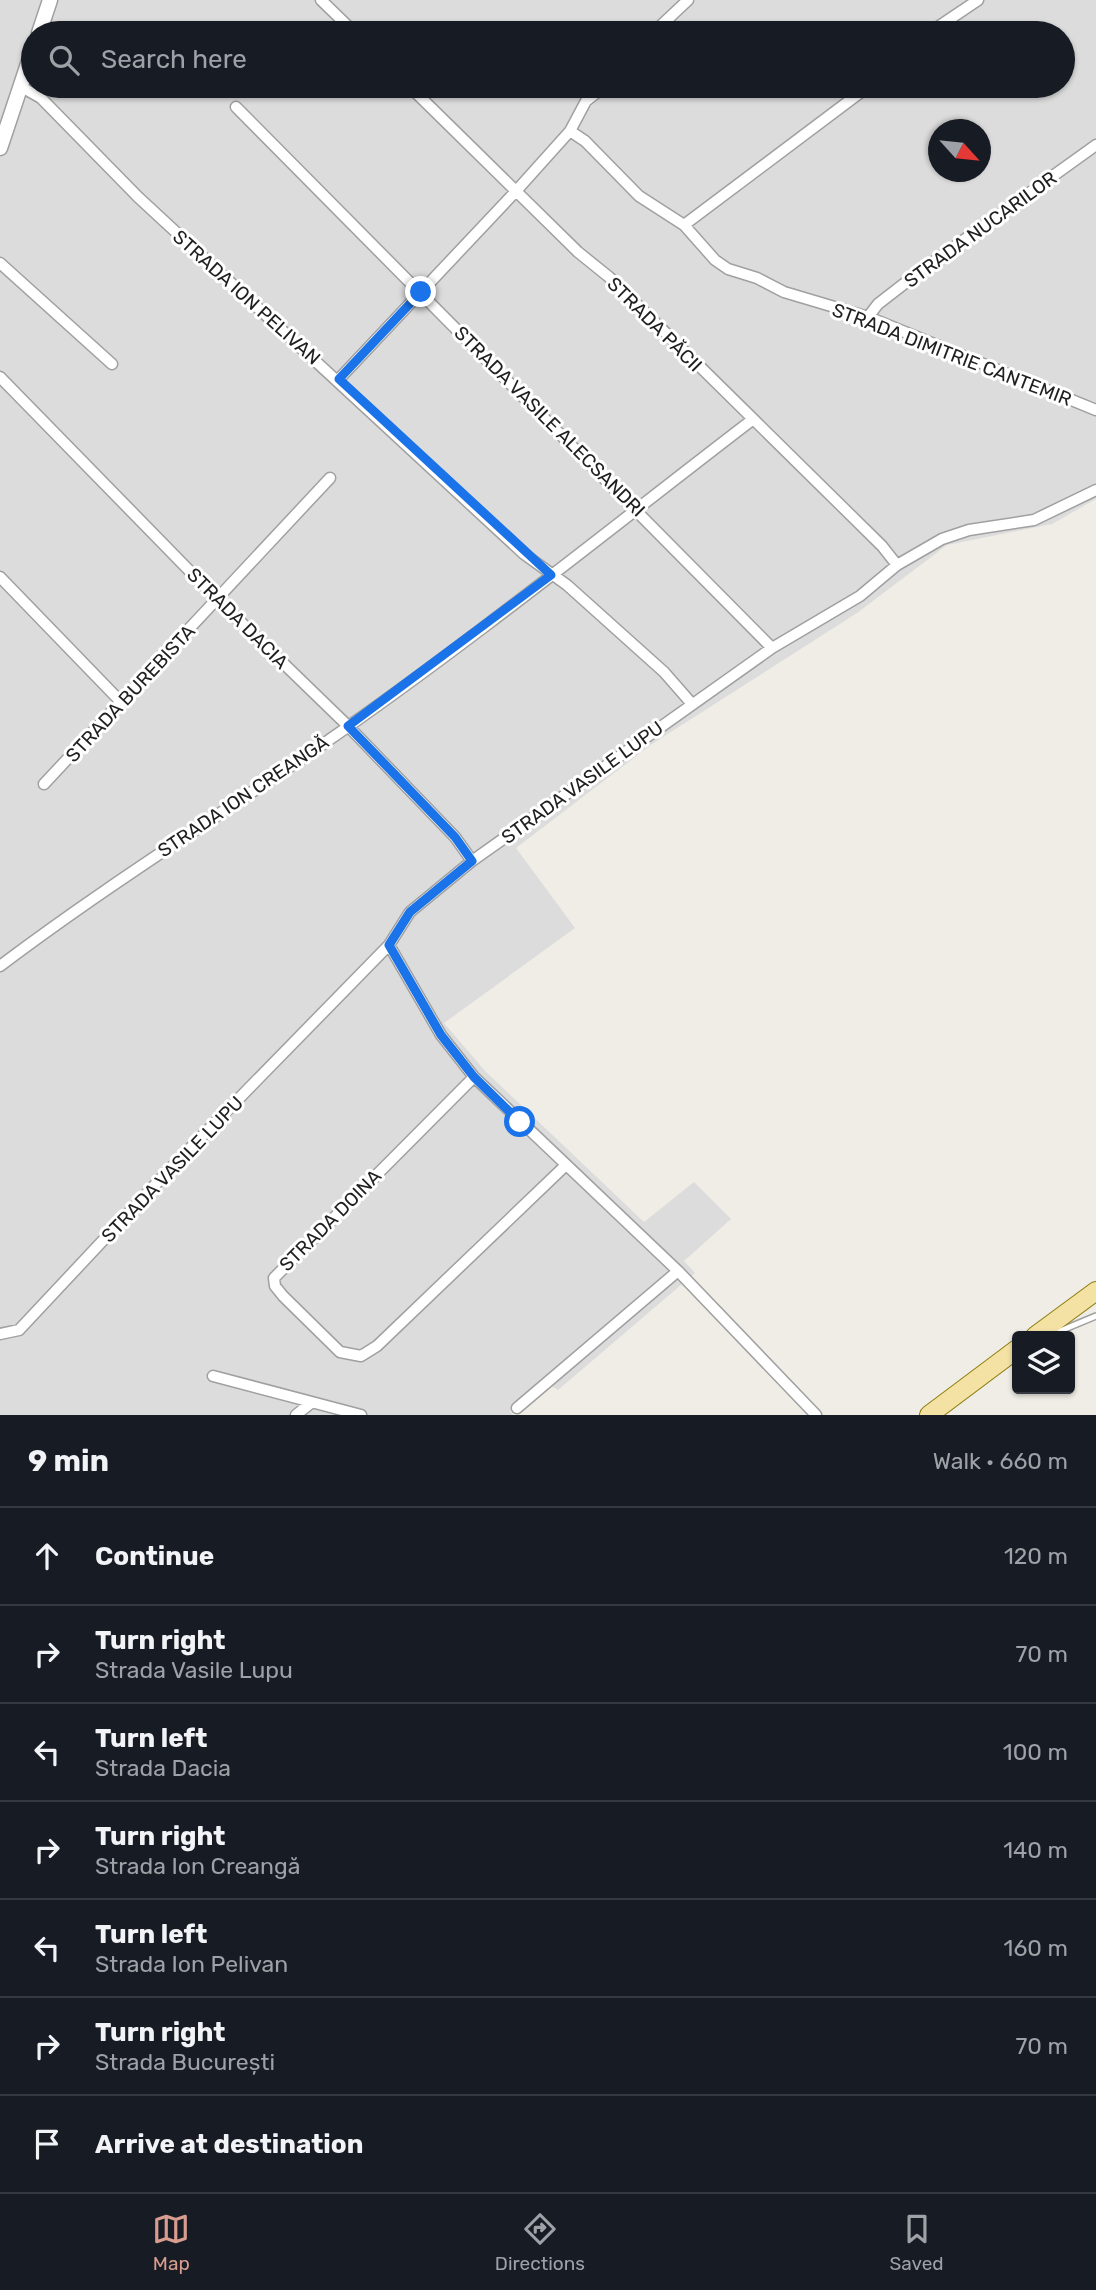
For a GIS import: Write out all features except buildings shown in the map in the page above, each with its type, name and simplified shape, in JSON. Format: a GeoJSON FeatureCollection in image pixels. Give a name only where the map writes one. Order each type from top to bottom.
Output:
{"type":"FeatureCollection","features":[{"type":"Feature","properties":{"kind":"main road"},"geometry":{"type":"LineString","coordinates":[[1042,1331],[1096,1291]]}},
{"type":"Feature","properties":{"kind":"main road"},"geometry":{"type":"LineString","coordinates":[[929,1415],[1012,1353]]}},
{"type":"Feature","properties":{"kind":"street"},"geometry":{"type":"LineString","coordinates":[[43,21],[50,0]]}},
{"type":"Feature","properties":{"kind":"street"},"geometry":{"type":"LineString","coordinates":[[321,0],[343,21]]}},
{"type":"Feature","properties":{"kind":"street"},"geometry":{"type":"LineString","coordinates":[[666,21],[688,0]]}},
{"type":"Feature","properties":{"kind":"street"},"geometry":{"type":"LineString","coordinates":[[947,21],[978,0]]}},
{"type":"Feature","properties":{"kind":"street"},"geometry":{"type":"LineString","coordinates":[[0,148],[21,83]]}},
{"type":"Feature","properties":{"kind":"street","name":"STRADA ION PELIVAN"},"geometry":{"type":"LineString","coordinates":[[39,98],[138,197],[551,575],[567,585],[664,671],[692,704]]}},
{"type":"Feature","properties":{"kind":"street","name":"STRADA PĂCII"},"geometry":{"type":"LineString","coordinates":[[421,98],[882,546],[897,565]]}},
{"type":"Feature","properties":{"kind":"street"},"geometry":{"type":"LineString","coordinates":[[339,379],[570,131],[590,98]]}},
{"type":"Feature","properties":{"kind":"street"},"geometry":{"type":"LineString","coordinates":[[684,225],[853,98]]}},
{"type":"Feature","properties":{"kind":"street","name":"STRADA VASILE ALECSANDRI"},"geometry":{"type":"LineString","coordinates":[[236,107],[772,648]]}},
{"type":"Feature","properties":{"kind":"street","name":"STRADA DIMITRIE CANTEMIR"},"geometry":{"type":"LineString","coordinates":[[570,131],[585,141],[639,196],[684,225],[715,260],[728,269],[757,278],[784,292],[867,317],[1092,408],[1096,398]]}},
{"type":"Feature","properties":{"kind":"street","name":"STRADA NUCARILOR"},"geometry":{"type":"LineString","coordinates":[[867,317],[878,304],[918,273],[1096,145]]}},
{"type":"Feature","properties":{"kind":"street"},"geometry":{"type":"LineString","coordinates":[[0,263],[112,364]]}},
{"type":"Feature","properties":{"kind":"street","name":"STRADA DACIA"},"geometry":{"type":"LineString","coordinates":[[0,377],[218,600],[348,726],[455,837],[472,861]]}},
{"type":"Feature","properties":{"kind":"street","name":"STRADA ION CREANGĂ"},"geometry":{"type":"LineString","coordinates":[[0,966],[88,900],[348,726],[638,510],[752,420]]}},
{"type":"Feature","properties":{"kind":"street","name":"STRADA BUREBISTA"},"geometry":{"type":"LineString","coordinates":[[44,784],[330,478]]}},
{"type":"Feature","properties":{"kind":"street","name":"STRADA VASILE LUPU"},"geometry":{"type":"LineString","coordinates":[[0,1334],[19,1330],[169,1170],[389,945],[410,912],[472,861],[772,648],[860,596],[897,565],[942,539],[969,530],[1034,520],[1096,490]]}},
{"type":"Feature","properties":{"kind":"street"},"geometry":{"type":"LineString","coordinates":[[0,577],[122,703]]}},
{"type":"Feature","properties":{"kind":"street"},"geometry":{"type":"LineString","coordinates":[[389,945],[441,1035],[474,1077],[678,1271],[816,1415]]}},
{"type":"Feature","properties":{"kind":"street","name":"STRADA DOINA"},"geometry":{"type":"LineString","coordinates":[[474,1077],[274,1278],[275,1286],[283,1296],[341,1352],[360,1356],[377,1346],[566,1165]]}},
{"type":"Feature","properties":{"kind":"street"},"geometry":{"type":"LineString","coordinates":[[517,1408],[678,1271]]}},
{"type":"Feature","properties":{"kind":"street"},"geometry":{"type":"LineString","coordinates":[[214,1376],[361,1415]]}},
{"type":"Feature","properties":{"kind":"street"},"geometry":{"type":"LineString","coordinates":[[296,1415],[311,1403]]}},
{"type":"Feature","properties":{"kind":"lane"},"geometry":{"type":"LineString","coordinates":[[1060,1331],[1096,1316]]}},
{"type":"Feature","properties":{"kind":"shaded area"},"geometry":{"type":"Polygon","coordinates":[[[0,0],[1096,0],[1096,499],[1052,524],[947,545],[857,613],[652,744],[516,848],[575,928],[444,1023],[485,1071],[644,1222],[694,1182],[731,1219],[684,1261],[695,1273],[558,1390],[543,1381],[510,1411],[513,1415],[0,1415],[0,0]]]}},
{"type":"Feature","properties":{"kind":"route"},"geometry":{"type":"LineString","coordinates":[[421,292],[339,379],[524,554],[551,575],[348,726],[455,837],[472,861],[410,912],[389,945],[441,1035],[474,1077],[520,1122]]}}]}
